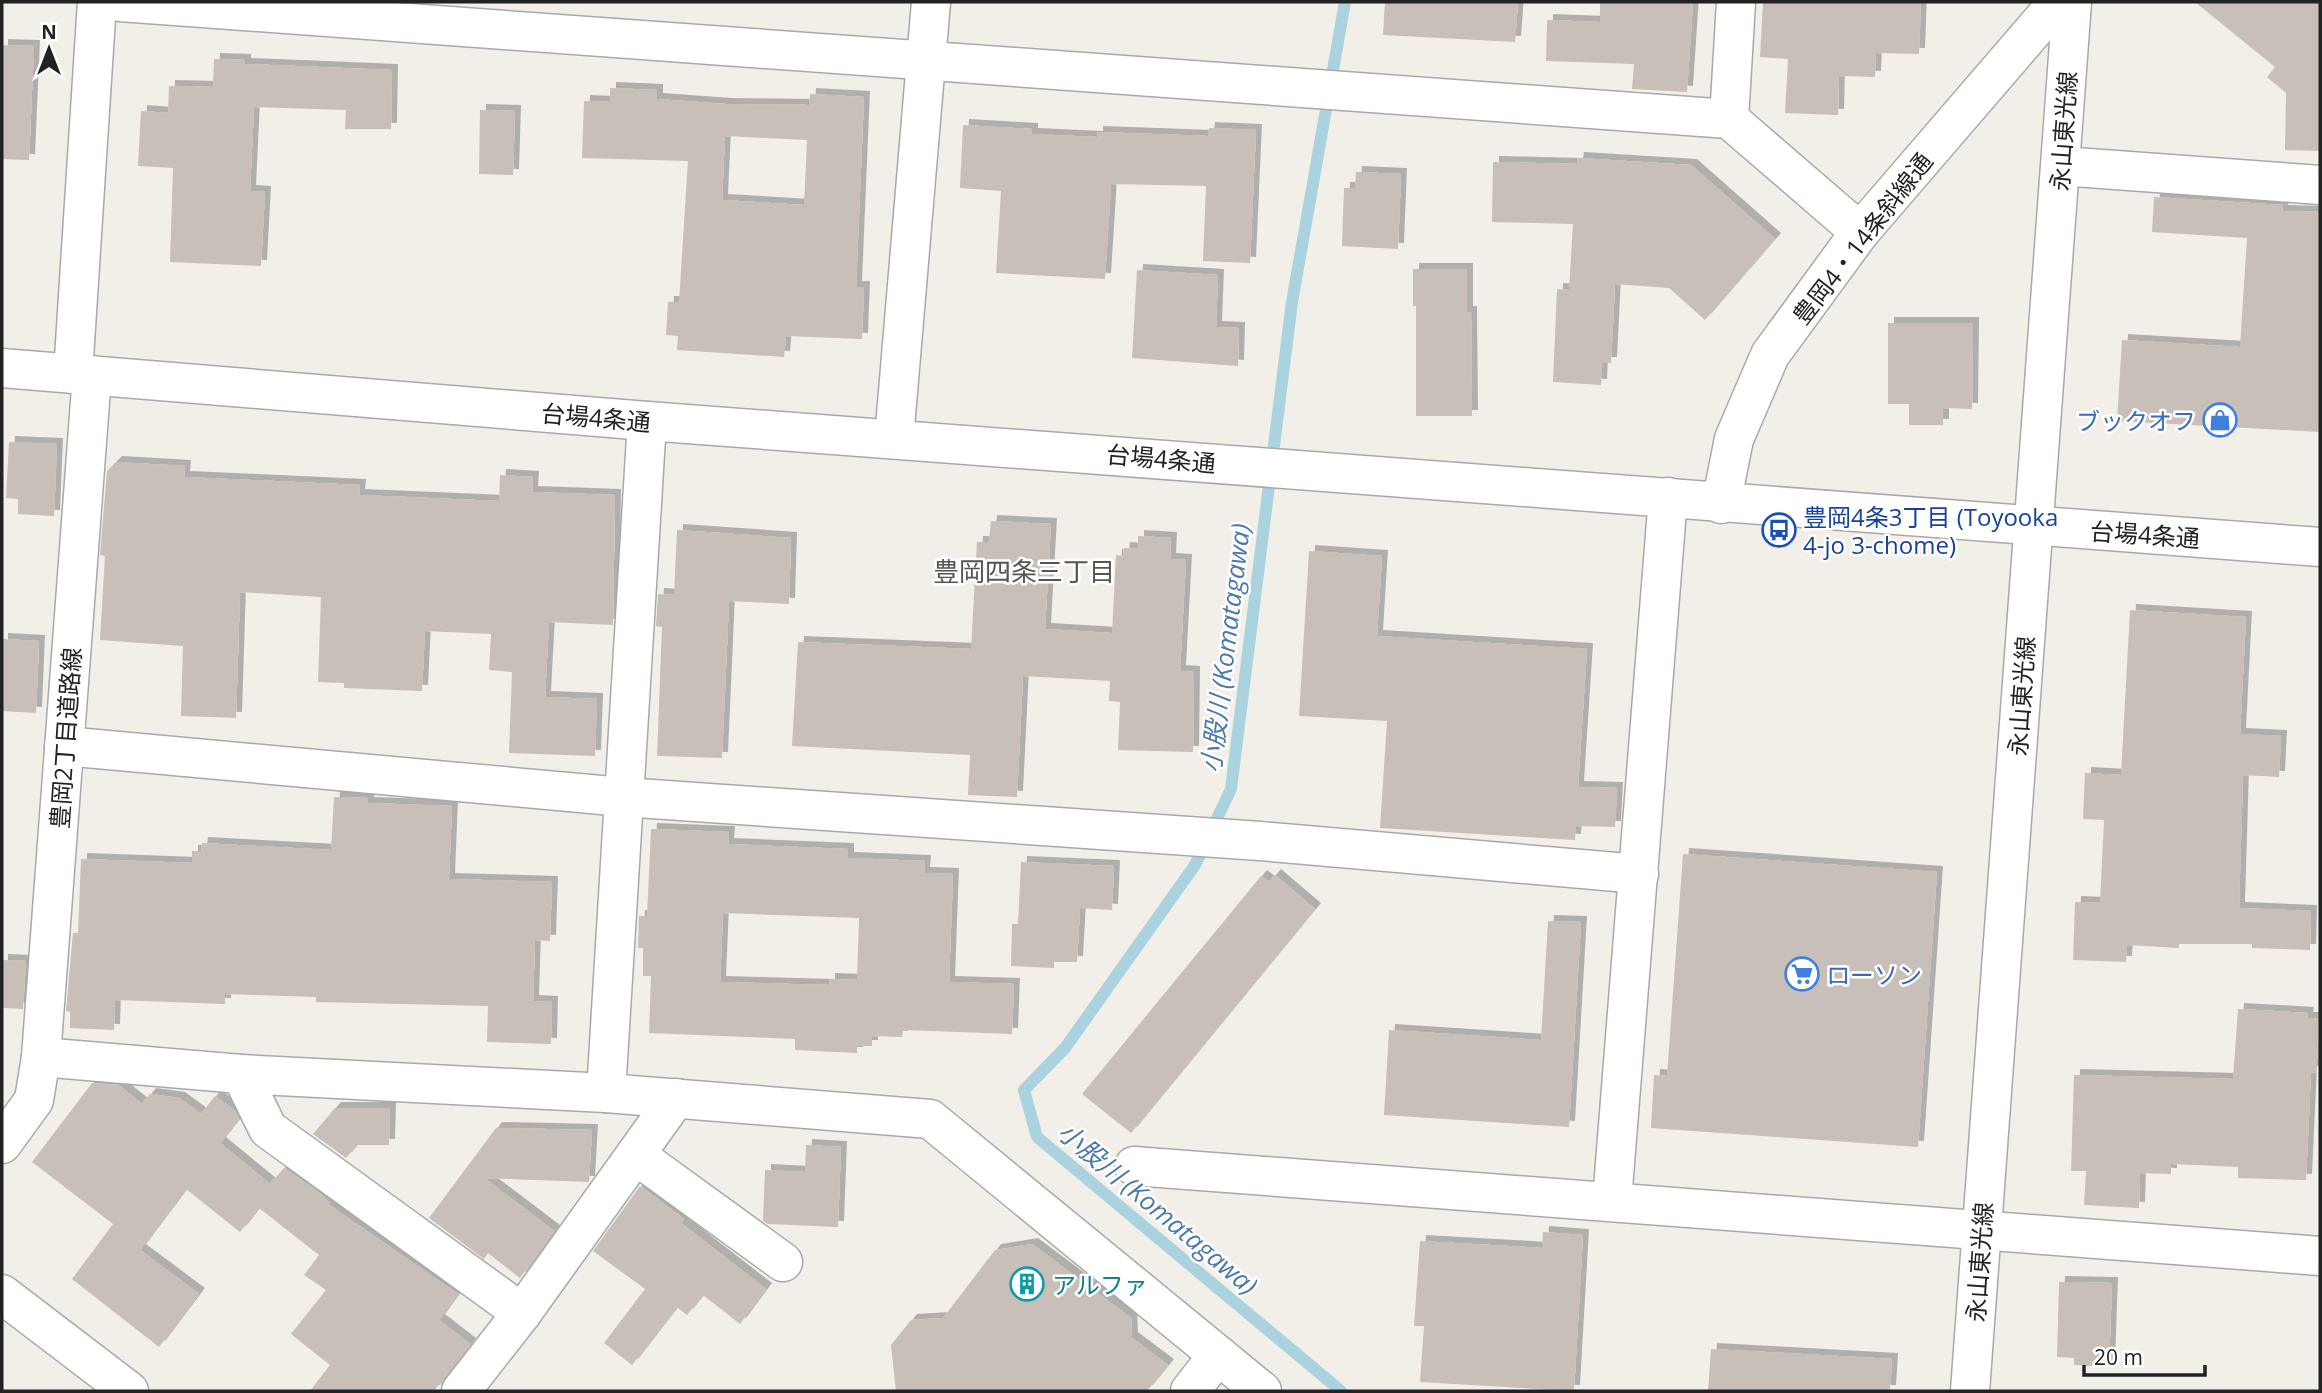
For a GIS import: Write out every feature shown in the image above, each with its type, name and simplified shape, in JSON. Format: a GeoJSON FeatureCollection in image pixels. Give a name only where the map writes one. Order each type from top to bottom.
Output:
{"type":"FeatureCollection","features":[{"type":"Feature","properties":{"kind":"street","name":"豊岡2丁目道路線"},"geometry":{"type":"LineString","coordinates":[[2,1144],[34,1100],[41,1057],[64,746],[83,374],[97,2]]}},
{"type":"Feature","properties":{"kind":"street"},"geometry":{"type":"LineString","coordinates":[[120,2],[1353,94],[1728,119],[1860,232]]}},
{"type":"Feature","properties":{"kind":"street"},"geometry":{"type":"LineString","coordinates":[[894,439],[931,2]]}},
{"type":"Feature","properties":{"kind":"street"},"geometry":{"type":"LineString","coordinates":[[1728,119],[1736,2]]}},
{"type":"Feature","properties":{"kind":"street","name":"豊岡4・14条斜線通"},"geometry":{"type":"LineString","coordinates":[[1721,504],[1734,439],[1770,355],[1860,232],[2058,2]]}},
{"type":"Feature","properties":{"kind":"street","name":"永山東光線"},"geometry":{"type":"LineString","coordinates":[[1970,1391],[2072,2]]}},
{"type":"Feature","properties":{"kind":"street"},"geometry":{"type":"LineString","coordinates":[[2061,166],[2320,185]]}},
{"type":"Feature","properties":{"kind":"street","name":"台場4条通"},"geometry":{"type":"LineString","coordinates":[[2,368],[647,421],[1668,497],[1721,504],[2320,547]]}},
{"type":"Feature","properties":{"kind":"street"},"geometry":{"type":"LineString","coordinates":[[606,1093],[647,421]]}},
{"type":"Feature","properties":{"kind":"street"},"geometry":{"type":"LineString","coordinates":[[1612,1201],[1668,497]]}},
{"type":"Feature","properties":{"kind":"street"},"geometry":{"type":"LineString","coordinates":[[64,746],[623,797],[1260,841],[1639,874]]}},
{"type":"Feature","properties":{"kind":"street"},"geometry":{"type":"LineString","coordinates":[[41,1057],[241,1074],[606,1093],[930,1119],[1262,1391]]}},
{"type":"Feature","properties":{"kind":"street"},"geometry":{"type":"LineString","coordinates":[[241,1074],[268,1129],[522,1313]]}},
{"type":"Feature","properties":{"kind":"street"},"geometry":{"type":"LineString","coordinates":[[461,1391],[522,1313],[676,1098]]}},
{"type":"Feature","properties":{"kind":"street"},"geometry":{"type":"LineString","coordinates":[[637,1156],[783,1262]]}},
{"type":"Feature","properties":{"kind":"street"},"geometry":{"type":"LineString","coordinates":[[1133,1166],[1981,1228],[2320,1256]]}},
{"type":"Feature","properties":{"kind":"street"},"geometry":{"type":"LineString","coordinates":[[2,1294],[129,1391]]}},
{"type":"Feature","properties":{"kind":"street"},"geometry":{"type":"LineString","coordinates":[[1190,1391],[1218,1355]]}},
{"type":"Feature","properties":{"kind":"building"},"geometry":{"type":"Polygon","coordinates":[[[1385,2],[1518,2],[1515,42],[1383,35],[1385,2]]]}},
{"type":"Feature","properties":{"kind":"building"},"geometry":{"type":"Polygon","coordinates":[[[1600,2],[1693,2],[1687,92],[1632,89],[1634,64],[1546,61],[1547,20],[1600,22],[1600,2]]]}},
{"type":"Feature","properties":{"kind":"building"},"geometry":{"type":"Polygon","coordinates":[[[1763,2],[1921,2],[1919,54],[1876,53],[1875,77],[1839,76],[1838,115],[1785,113],[1788,59],[1760,57],[1763,2]]]}},
{"type":"Feature","properties":{"kind":"building"},"geometry":{"type":"Polygon","coordinates":[[[2195,2],[2320,2],[2320,151],[2285,150],[2286,93],[2267,77],[2275,67],[2195,2]]]}},
{"type":"Feature","properties":{"kind":"building"},"geometry":{"type":"Polygon","coordinates":[[[2,45],[34,46],[29,160],[2,159],[2,45]]]}},
{"type":"Feature","properties":{"kind":"building"},"geometry":{"type":"Polygon","coordinates":[[[214,59],[245,60],[245,64],[392,70],[391,129],[345,129],[346,110],[254,107],[250,191],[265,192],[261,266],[170,262],[173,168],[138,166],[141,111],[168,113],[169,86],[213,87],[214,59]]]}},
{"type":"Feature","properties":{"kind":"building"},"geometry":{"type":"Polygon","coordinates":[[[610,88],[657,90],[657,99],[726,104],[809,105],[810,94],[864,97],[856,287],[864,287],[862,339],[786,336],[784,357],[677,350],[678,336],[666,335],[668,302],[679,302],[688,161],[582,158],[584,101],[610,102],[610,88]],[[725,136],[722,200],[804,205],[807,140],[725,136]]]}},
{"type":"Feature","properties":{"kind":"building"},"geometry":{"type":"Polygon","coordinates":[[[480,110],[515,111],[513,175],[479,174],[480,110]]]}},
{"type":"Feature","properties":{"kind":"building"},"geometry":{"type":"Polygon","coordinates":[[[963,125],[1032,129],[1032,134],[1097,137],[1097,132],[1208,136],[1209,128],[1256,130],[1250,263],[1203,261],[1206,186],[1111,184],[1105,279],[996,273],[1001,191],[960,188],[963,125]]]}},
{"type":"Feature","properties":{"kind":"building"},"geometry":{"type":"Polygon","coordinates":[[[1578,158],[1691,165],[1775,239],[1705,320],[1669,288],[1615,284],[1611,363],[1602,363],[1601,385],[1553,382],[1557,289],[1569,290],[1573,224],[1492,222],[1493,162],[1577,164],[1578,158]]]}},
{"type":"Feature","properties":{"kind":"building"},"geometry":{"type":"Polygon","coordinates":[[[1356,172],[1401,174],[1398,249],[1342,246],[1344,188],[1355,188],[1356,172]]]}},
{"type":"Feature","properties":{"kind":"building"},"geometry":{"type":"Polygon","coordinates":[[[2154,197],[2283,205],[2282,211],[2320,212],[2320,432],[2117,421],[2122,340],[2240,347],[2247,238],[2152,232],[2154,197]]]}},
{"type":"Feature","properties":{"kind":"building"},"geometry":{"type":"Polygon","coordinates":[[[1413,269],[1467,269],[1467,312],[1471,312],[1472,416],[1416,416],[1416,306],[1413,306],[1413,269]]]}},
{"type":"Feature","properties":{"kind":"building"},"geometry":{"type":"Polygon","coordinates":[[[1137,270],[1218,275],[1216,327],[1239,328],[1238,366],[1132,358],[1137,270]]]}},
{"type":"Feature","properties":{"kind":"building"},"geometry":{"type":"Polygon","coordinates":[[[1888,323],[1973,323],[1972,409],[1943,408],[1943,425],[1909,425],[1909,404],[1888,404],[1888,323]]]}},
{"type":"Feature","properties":{"kind":"building"},"geometry":{"type":"Polygon","coordinates":[[[9,442],[57,444],[54,516],[18,514],[18,499],[6,498],[9,442]]]}},
{"type":"Feature","properties":{"kind":"building"},"geometry":{"type":"Polygon","coordinates":[[[116,462],[185,466],[184,477],[360,485],[359,495],[499,501],[500,475],[533,477],[532,492],[615,495],[613,625],[549,622],[545,697],[597,699],[595,756],[509,753],[512,672],[489,670],[491,634],[425,631],[422,691],[344,688],[344,683],[318,682],[321,597],[240,592],[236,718],[181,716],[183,646],[100,640],[105,556],[100,555],[107,471],[116,462]]]}},
{"type":"Feature","properties":{"kind":"building"},"geometry":{"type":"Polygon","coordinates":[[[991,521],[1051,524],[1045,629],[1112,633],[1116,555],[1123,556],[1124,548],[1138,549],[1138,536],[1171,538],[1170,559],[1186,560],[1180,671],[1194,672],[1193,752],[1118,750],[1120,702],[1109,701],[1110,681],[1023,676],[1017,797],[968,795],[970,755],[792,746],[798,642],[971,649],[977,542],[989,542],[991,521]]]}},
{"type":"Feature","properties":{"kind":"building"},"geometry":{"type":"Polygon","coordinates":[[[677,530],[791,538],[789,604],[729,601],[722,758],[657,756],[662,627],[656,626],[658,594],[674,595],[677,530]]]}},
{"type":"Feature","properties":{"kind":"building"},"geometry":{"type":"Polygon","coordinates":[[[1309,551],[1382,556],[1377,636],[1587,649],[1578,787],[1617,788],[1615,827],[1576,826],[1575,840],[1380,828],[1387,721],[1299,716],[1309,551]]]}},
{"type":"Feature","properties":{"kind":"building"},"geometry":{"type":"Polygon","coordinates":[[[2130,610],[2246,617],[2240,734],[2281,736],[2279,777],[2243,775],[2239,908],[2311,911],[2310,950],[2252,948],[2252,944],[2179,944],[2179,948],[2127,945],[2126,962],[2073,960],[2075,902],[2100,903],[2104,820],[2083,819],[2085,773],[2121,775],[2130,610]]]}},
{"type":"Feature","properties":{"kind":"building"},"geometry":{"type":"Polygon","coordinates":[[[2,639],[39,641],[36,713],[2,711],[2,639]]]}},
{"type":"Feature","properties":{"kind":"building"},"geometry":{"type":"Polygon","coordinates":[[[334,797],[368,798],[368,803],[452,806],[449,879],[552,882],[550,941],[535,940],[533,1001],[552,1002],[551,1044],[487,1042],[488,1006],[316,1002],[316,997],[225,994],[225,1004],[115,1000],[114,1030],[70,1028],[70,1012],[66,1011],[73,933],[78,933],[81,859],[192,863],[192,851],[201,851],[202,843],[331,850],[334,797]]]}},
{"type":"Feature","properties":{"kind":"building"},"geometry":{"type":"Polygon","coordinates":[[[651,829],[729,832],[728,844],[848,849],[848,858],[925,861],[924,873],[953,874],[949,982],[1014,984],[1012,1034],[903,1030],[902,1037],[872,1036],[872,1046],[857,1046],[857,1053],[795,1050],[795,1039],[649,1033],[651,976],[643,976],[643,948],[638,948],[639,916],[647,916],[651,829]],[[723,913],[720,982],[829,985],[829,979],[857,980],[859,918],[723,913]]]}},
{"type":"Feature","properties":{"kind":"building","name":"ローソン"},"geometry":{"type":"Polygon","coordinates":[[[1683,854],[1937,872],[1918,1147],[1651,1128],[1654,1075],[1667,1076],[1683,854]]]}},
{"type":"Feature","properties":{"kind":"building"},"geometry":{"type":"Polygon","coordinates":[[[1021,862],[1114,866],[1112,910],[1080,908],[1077,962],[1054,962],[1054,968],[1011,966],[1012,924],[1018,924],[1021,862]]]}},
{"type":"Feature","properties":{"kind":"building"},"geometry":{"type":"Polygon","coordinates":[[[1275,875],[1315,909],[1131,1133],[1082,1094],[1261,876],[1269,882],[1275,875]]]}},
{"type":"Feature","properties":{"kind":"building"},"geometry":{"type":"Polygon","coordinates":[[[1548,921],[1581,922],[1569,1127],[1384,1115],[1389,1030],[1541,1040],[1548,921]]]}},
{"type":"Feature","properties":{"kind":"building"},"geometry":{"type":"Polygon","coordinates":[[[2,960],[26,961],[23,1009],[2,1008],[2,960]]]}},
{"type":"Feature","properties":{"kind":"building"},"geometry":{"type":"Polygon","coordinates":[[[2238,1009],[2308,1013],[2307,1018],[2320,1018],[2316,1073],[2311,1072],[2306,1180],[2238,1178],[2238,1167],[2171,1164],[2171,1174],[2140,1173],[2139,1208],[2084,1205],[2086,1171],[2071,1171],[2074,1075],[2233,1079],[2238,1009]]]}},
{"type":"Feature","properties":{"kind":"building"},"geometry":{"type":"Polygon","coordinates":[[[92,1083],[118,1085],[142,1104],[150,1094],[179,1098],[201,1114],[215,1096],[235,1111],[239,1119],[220,1143],[270,1184],[284,1168],[317,1191],[329,1205],[458,1294],[439,1320],[470,1344],[434,1391],[310,1391],[330,1365],[291,1334],[326,1290],[304,1275],[319,1255],[259,1208],[240,1232],[186,1189],[140,1250],[199,1294],[159,1347],[72,1279],[113,1224],[32,1162],[92,1083]]]}},
{"type":"Feature","properties":{"kind":"building"},"geometry":{"type":"Polygon","coordinates":[[[335,1108],[390,1108],[389,1145],[357,1145],[346,1158],[313,1134],[335,1108]]]}},
{"type":"Feature","properties":{"kind":"building"},"geometry":{"type":"Polygon","coordinates":[[[496,1128],[592,1130],[589,1182],[484,1178],[554,1231],[520,1278],[488,1253],[484,1259],[429,1218],[496,1128]]]}},
{"type":"Feature","properties":{"kind":"building"},"geometry":{"type":"Polygon","coordinates":[[[806,1145],[841,1147],[838,1227],[768,1224],[763,1221],[765,1170],[805,1172],[806,1145]]]}},
{"type":"Feature","properties":{"kind":"building"},"geometry":{"type":"Polygon","coordinates":[[[640,1186],[684,1219],[681,1223],[766,1289],[740,1324],[703,1295],[687,1315],[677,1307],[632,1365],[604,1343],[645,1289],[593,1251],[640,1186]]]}},
{"type":"Feature","properties":{"kind":"building"},"geometry":{"type":"Polygon","coordinates":[[[1543,1232],[1583,1235],[1574,1391],[1420,1382],[1424,1326],[1414,1326],[1420,1241],[1542,1248],[1543,1232]]]}},
{"type":"Feature","properties":{"kind":"building","name":"アルファ"},"geometry":{"type":"Polygon","coordinates":[[[1032,1244],[1131,1318],[1132,1338],[1168,1365],[1147,1391],[896,1391],[891,1345],[911,1320],[943,1318],[995,1250],[1032,1244]]]}},
{"type":"Feature","properties":{"kind":"building"},"geometry":{"type":"Polygon","coordinates":[[[2059,1282],[2112,1283],[2109,1367],[2074,1365],[2074,1358],[2057,1357],[2059,1282]]]}},
{"type":"Feature","properties":{"kind":"building"},"geometry":{"type":"Polygon","coordinates":[[[1711,1349],[1892,1359],[1890,1391],[1708,1391],[1711,1349]]]}},
{"type":"Feature","properties":{"kind":"waterway","name":"小股川 (Komatagawa)"},"geometry":{"type":"LineString","coordinates":[[1341,1391],[1037,1137],[1024,1090],[1065,1048],[1195,865],[1231,789],[1292,302],[1345,2]]}},
{"type":"Feature","properties":{"kind":"place","name":"ブックオフ"},"geometry":{"type":"Point","coordinates":[2220,420]}},
{"type":"Feature","properties":{"kind":"place","name":"豊岡4条3丁目 (Toyooka 4-jo 3-chome)"},"geometry":{"type":"Point","coordinates":[1779,530]}},
{"type":"Feature","properties":{"kind":"place","name":"ローソン"},"geometry":{"type":"Point","coordinates":[1802,974]}},
{"type":"Feature","properties":{"kind":"place","name":"アルファ"},"geometry":{"type":"Point","coordinates":[1027,1284]}},
{"type":"Feature","properties":{"kind":"district","name":"豊岡四条三丁目"},"geometry":{"type":"Point","coordinates":[1024,571]}}]}
